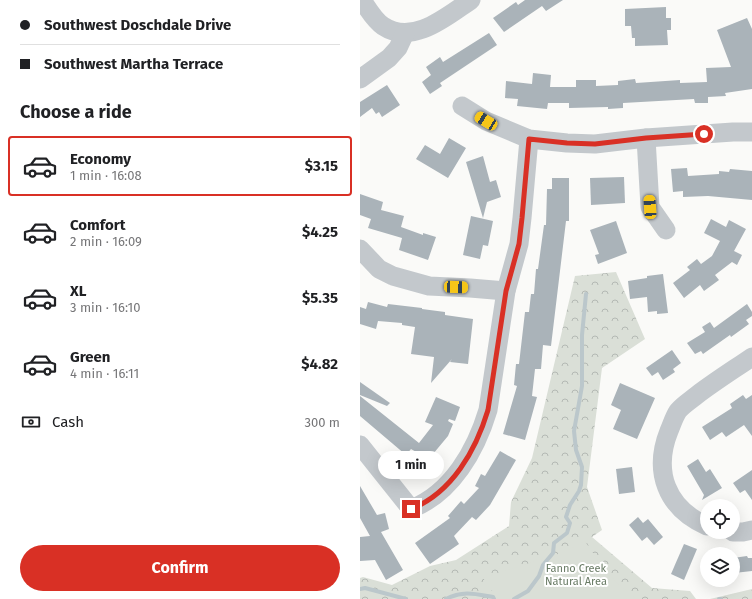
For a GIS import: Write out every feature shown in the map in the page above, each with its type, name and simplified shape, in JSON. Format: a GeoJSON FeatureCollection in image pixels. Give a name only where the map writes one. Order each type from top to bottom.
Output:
{"type":"FeatureCollection","features":[{"type":"Feature","properties":{"kind":"street"},"geometry":{"type":"LineString","coordinates":[[362,0],[382,26],[405,33],[415,32],[430,26],[472,0]]}},
{"type":"Feature","properties":{"kind":"street"},"geometry":{"type":"LineString","coordinates":[[360,79],[389,58],[398,48],[405,33]]}},
{"type":"Feature","properties":{"kind":"street"},"geometry":{"type":"LineString","coordinates":[[462,106],[486,121],[529,139],[567,143],[595,144],[646,138],[752,132]]}},
{"type":"Feature","properties":{"kind":"street"},"geometry":{"type":"LineString","coordinates":[[646,138],[650,207],[666,230]]}},
{"type":"Feature","properties":{"kind":"street"},"geometry":{"type":"LineString","coordinates":[[360,445],[411,509],[420,506],[437,494],[449,482],[466,460],[477,440],[488,410],[506,291],[519,244],[529,139]]}},
{"type":"Feature","properties":{"kind":"street"},"geometry":{"type":"LineString","coordinates":[[360,250],[378,269],[393,276],[430,286],[506,291]]}},
{"type":"Feature","properties":{"kind":"street"},"geometry":{"type":"LineString","coordinates":[[700,523],[682,510],[667,490],[663,475],[662,456],[666,440],[678,412],[685,404],[752,357]]}},
{"type":"Feature","properties":{"kind":"street"},"geometry":{"type":"LineString","coordinates":[[740,532],[752,530]]}},
{"type":"Feature","properties":{"kind":"green space"},"geometry":{"type":"Polygon","coordinates":[[[616,272],[645,339],[602,368],[587,487],[602,530],[592,537],[652,588],[690,591],[696,599],[360,599],[360,578],[363,577],[392,585],[430,566],[456,560],[509,526],[511,502],[532,458],[575,276],[616,272]]]}},
{"type":"Feature","properties":{"kind":"green space","name":"Fanno Creek Natural Area"},"geometry":{"type":"Polygon","coordinates":[[[585,541],[610,575],[619,585],[636,599],[498,599],[483,578],[567,551],[585,541]]]}},
{"type":"Feature","properties":{"kind":"green space"},"geometry":{"type":"Polygon","coordinates":[[[752,589],[752,599],[710,599],[752,589]]]}},
{"type":"Feature","properties":{"kind":"building"},"geometry":{"type":"Polygon","coordinates":[[[525,0],[563,0],[546,11],[542,6],[504,32],[493,18],[516,2],[518,5],[525,0]]]}},
{"type":"Feature","properties":{"kind":"building"},"geometry":{"type":"Polygon","coordinates":[[[666,7],[666,18],[671,18],[671,30],[667,30],[668,45],[635,46],[635,38],[632,38],[631,26],[625,26],[625,9],[666,7]]]}},
{"type":"Feature","properties":{"kind":"building"},"geometry":{"type":"Polygon","coordinates":[[[747,18],[752,29],[752,89],[725,93],[726,96],[708,97],[708,103],[695,103],[694,99],[623,103],[623,108],[608,109],[608,107],[569,108],[569,103],[548,103],[547,109],[517,106],[518,99],[505,98],[506,81],[532,84],[533,73],[551,75],[550,87],[576,87],[576,80],[596,80],[596,86],[618,85],[618,81],[635,79],[636,83],[680,80],[680,83],[707,82],[706,68],[731,67],[717,30],[747,18]]]}},
{"type":"Feature","properties":{"kind":"building"},"geometry":{"type":"Polygon","coordinates":[[[489,33],[497,45],[440,83],[442,86],[430,94],[422,82],[431,75],[426,67],[440,57],[443,62],[489,33]]]}},
{"type":"Feature","properties":{"kind":"building"},"geometry":{"type":"Polygon","coordinates":[[[387,85],[400,105],[382,117],[379,112],[376,114],[372,108],[360,117],[360,102],[387,85]]]}},
{"type":"Feature","properties":{"kind":"building"},"geometry":{"type":"Polygon","coordinates":[[[449,138],[466,148],[448,178],[416,159],[425,145],[440,154],[449,138]]]}},
{"type":"Feature","properties":{"kind":"building"},"geometry":{"type":"Polygon","coordinates":[[[483,156],[490,182],[496,180],[501,197],[487,202],[483,218],[466,162],[483,156]]]}},
{"type":"Feature","properties":{"kind":"building"},"geometry":{"type":"Polygon","coordinates":[[[687,168],[688,176],[719,174],[719,171],[729,172],[730,169],[752,171],[752,200],[708,196],[683,197],[683,191],[673,192],[671,169],[687,168]]]}},
{"type":"Feature","properties":{"kind":"building"},"geometry":{"type":"Polygon","coordinates":[[[624,177],[625,203],[591,205],[590,178],[624,177]]]}},
{"type":"Feature","properties":{"kind":"building"},"geometry":{"type":"Polygon","coordinates":[[[552,178],[569,178],[569,221],[566,221],[551,346],[543,345],[541,369],[535,369],[532,396],[537,397],[525,440],[503,434],[517,386],[514,385],[516,364],[519,364],[525,312],[529,312],[531,294],[534,294],[536,269],[538,269],[544,225],[546,225],[547,189],[552,189],[552,178]]]}},
{"type":"Feature","properties":{"kind":"building"},"geometry":{"type":"Polygon","coordinates":[[[360,194],[383,202],[381,210],[404,216],[401,227],[423,235],[423,233],[436,237],[428,260],[399,250],[402,238],[368,228],[371,219],[360,215],[360,194]]]}},
{"type":"Feature","properties":{"kind":"building"},"geometry":{"type":"Polygon","coordinates":[[[471,216],[493,221],[488,246],[483,245],[480,259],[463,255],[471,216]]]}},
{"type":"Feature","properties":{"kind":"building"},"geometry":{"type":"Polygon","coordinates":[[[711,219],[726,227],[729,220],[746,229],[734,251],[742,255],[737,265],[732,262],[715,275],[719,280],[704,291],[700,285],[684,298],[673,283],[690,270],[687,267],[697,259],[701,264],[712,256],[720,241],[704,233],[711,219]]]}},
{"type":"Feature","properties":{"kind":"building"},"geometry":{"type":"Polygon","coordinates":[[[616,221],[627,253],[598,264],[595,255],[599,254],[590,230],[616,221]]]}},
{"type":"Feature","properties":{"kind":"building"},"geometry":{"type":"Polygon","coordinates":[[[663,274],[668,313],[657,314],[657,311],[648,312],[647,297],[630,299],[628,281],[663,274]]]}},
{"type":"Feature","properties":{"kind":"building"},"geometry":{"type":"Polygon","coordinates":[[[368,302],[387,307],[388,304],[422,308],[445,312],[445,315],[473,319],[468,364],[450,362],[452,359],[431,383],[434,357],[411,354],[415,327],[402,325],[402,323],[378,321],[376,329],[360,324],[360,307],[366,309],[368,302]]]}},
{"type":"Feature","properties":{"kind":"building"},"geometry":{"type":"Polygon","coordinates":[[[747,304],[752,312],[752,316],[746,320],[749,324],[703,354],[701,351],[695,354],[687,343],[705,332],[702,327],[710,322],[714,328],[747,304]]]}},
{"type":"Feature","properties":{"kind":"building"},"geometry":{"type":"Polygon","coordinates":[[[672,350],[681,363],[673,369],[675,372],[663,380],[658,372],[652,376],[646,368],[672,350]]]}},
{"type":"Feature","properties":{"kind":"building"},"geometry":{"type":"Polygon","coordinates":[[[360,382],[390,403],[387,406],[360,395],[360,382]]]}},
{"type":"Feature","properties":{"kind":"building"},"geometry":{"type":"Polygon","coordinates":[[[620,383],[655,398],[637,439],[613,429],[621,410],[611,405],[620,383]]]}},
{"type":"Feature","properties":{"kind":"building"},"geometry":{"type":"Polygon","coordinates":[[[743,395],[746,399],[752,395],[752,436],[744,425],[726,437],[722,432],[710,440],[702,427],[732,408],[730,404],[743,395]]]}},
{"type":"Feature","properties":{"kind":"building"},"geometry":{"type":"Polygon","coordinates":[[[360,396],[419,443],[433,425],[425,422],[436,397],[460,407],[455,421],[449,419],[448,421],[453,424],[448,436],[433,454],[435,456],[432,461],[411,449],[406,455],[360,416],[360,396]]]}},
{"type":"Feature","properties":{"kind":"building"},"geometry":{"type":"Polygon","coordinates":[[[500,451],[516,460],[490,505],[476,520],[472,517],[454,536],[459,544],[430,564],[415,543],[450,518],[448,516],[461,501],[464,504],[479,488],[475,486],[481,474],[485,476],[500,451]]]}},
{"type":"Feature","properties":{"kind":"building"},"geometry":{"type":"Polygon","coordinates":[[[411,454],[418,460],[412,468],[404,462],[411,454]]]}},
{"type":"Feature","properties":{"kind":"building"},"geometry":{"type":"Polygon","coordinates":[[[698,459],[706,472],[710,469],[722,488],[702,499],[704,495],[687,466],[698,459]]]}},
{"type":"Feature","properties":{"kind":"building"},"geometry":{"type":"Polygon","coordinates":[[[632,467],[635,492],[619,494],[616,469],[632,467]]]}},
{"type":"Feature","properties":{"kind":"building"},"geometry":{"type":"Polygon","coordinates":[[[752,470],[752,500],[745,490],[740,493],[733,483],[752,470]]]}},
{"type":"Feature","properties":{"kind":"building"},"geometry":{"type":"Polygon","coordinates":[[[360,486],[377,515],[385,513],[389,529],[381,532],[403,570],[386,580],[375,560],[360,561],[360,537],[370,536],[360,518],[360,486]]]}},
{"type":"Feature","properties":{"kind":"building"},"geometry":{"type":"Polygon","coordinates":[[[638,517],[643,523],[648,519],[663,537],[654,545],[647,537],[642,541],[629,525],[638,517]]]}},
{"type":"Feature","properties":{"kind":"building"},"geometry":{"type":"Polygon","coordinates":[[[684,544],[697,549],[684,580],[671,574],[684,544]]]}},
{"type":"Feature","properties":{"kind":"building"},"geometry":{"type":"Polygon","coordinates":[[[747,556],[748,558],[752,558],[752,571],[740,572],[740,557],[747,556]]]}},
{"type":"Feature","properties":{"kind":"waterway"},"geometry":{"type":"LineString","coordinates":[[514,599],[528,591],[539,576],[543,565],[553,553],[554,543],[567,533],[570,523],[566,517],[570,505],[581,485],[582,467],[576,450],[574,431],[582,386],[582,335],[586,294]]}},
{"type":"Feature","properties":{"kind":"waterway"},"geometry":{"type":"LineString","coordinates":[[360,589],[365,588],[406,599]]}},
{"type":"Feature","properties":{"kind":"waterway"},"geometry":{"type":"LineString","coordinates":[[446,599],[458,594],[481,595],[493,597],[494,599]]}},
{"type":"Feature","properties":{"kind":"route"},"geometry":{"type":"LineString","coordinates":[[411,509],[420,506],[437,494],[460,469],[477,440],[488,410],[506,291],[519,244],[529,139],[595,144],[646,138],[704,134]]}}]}
